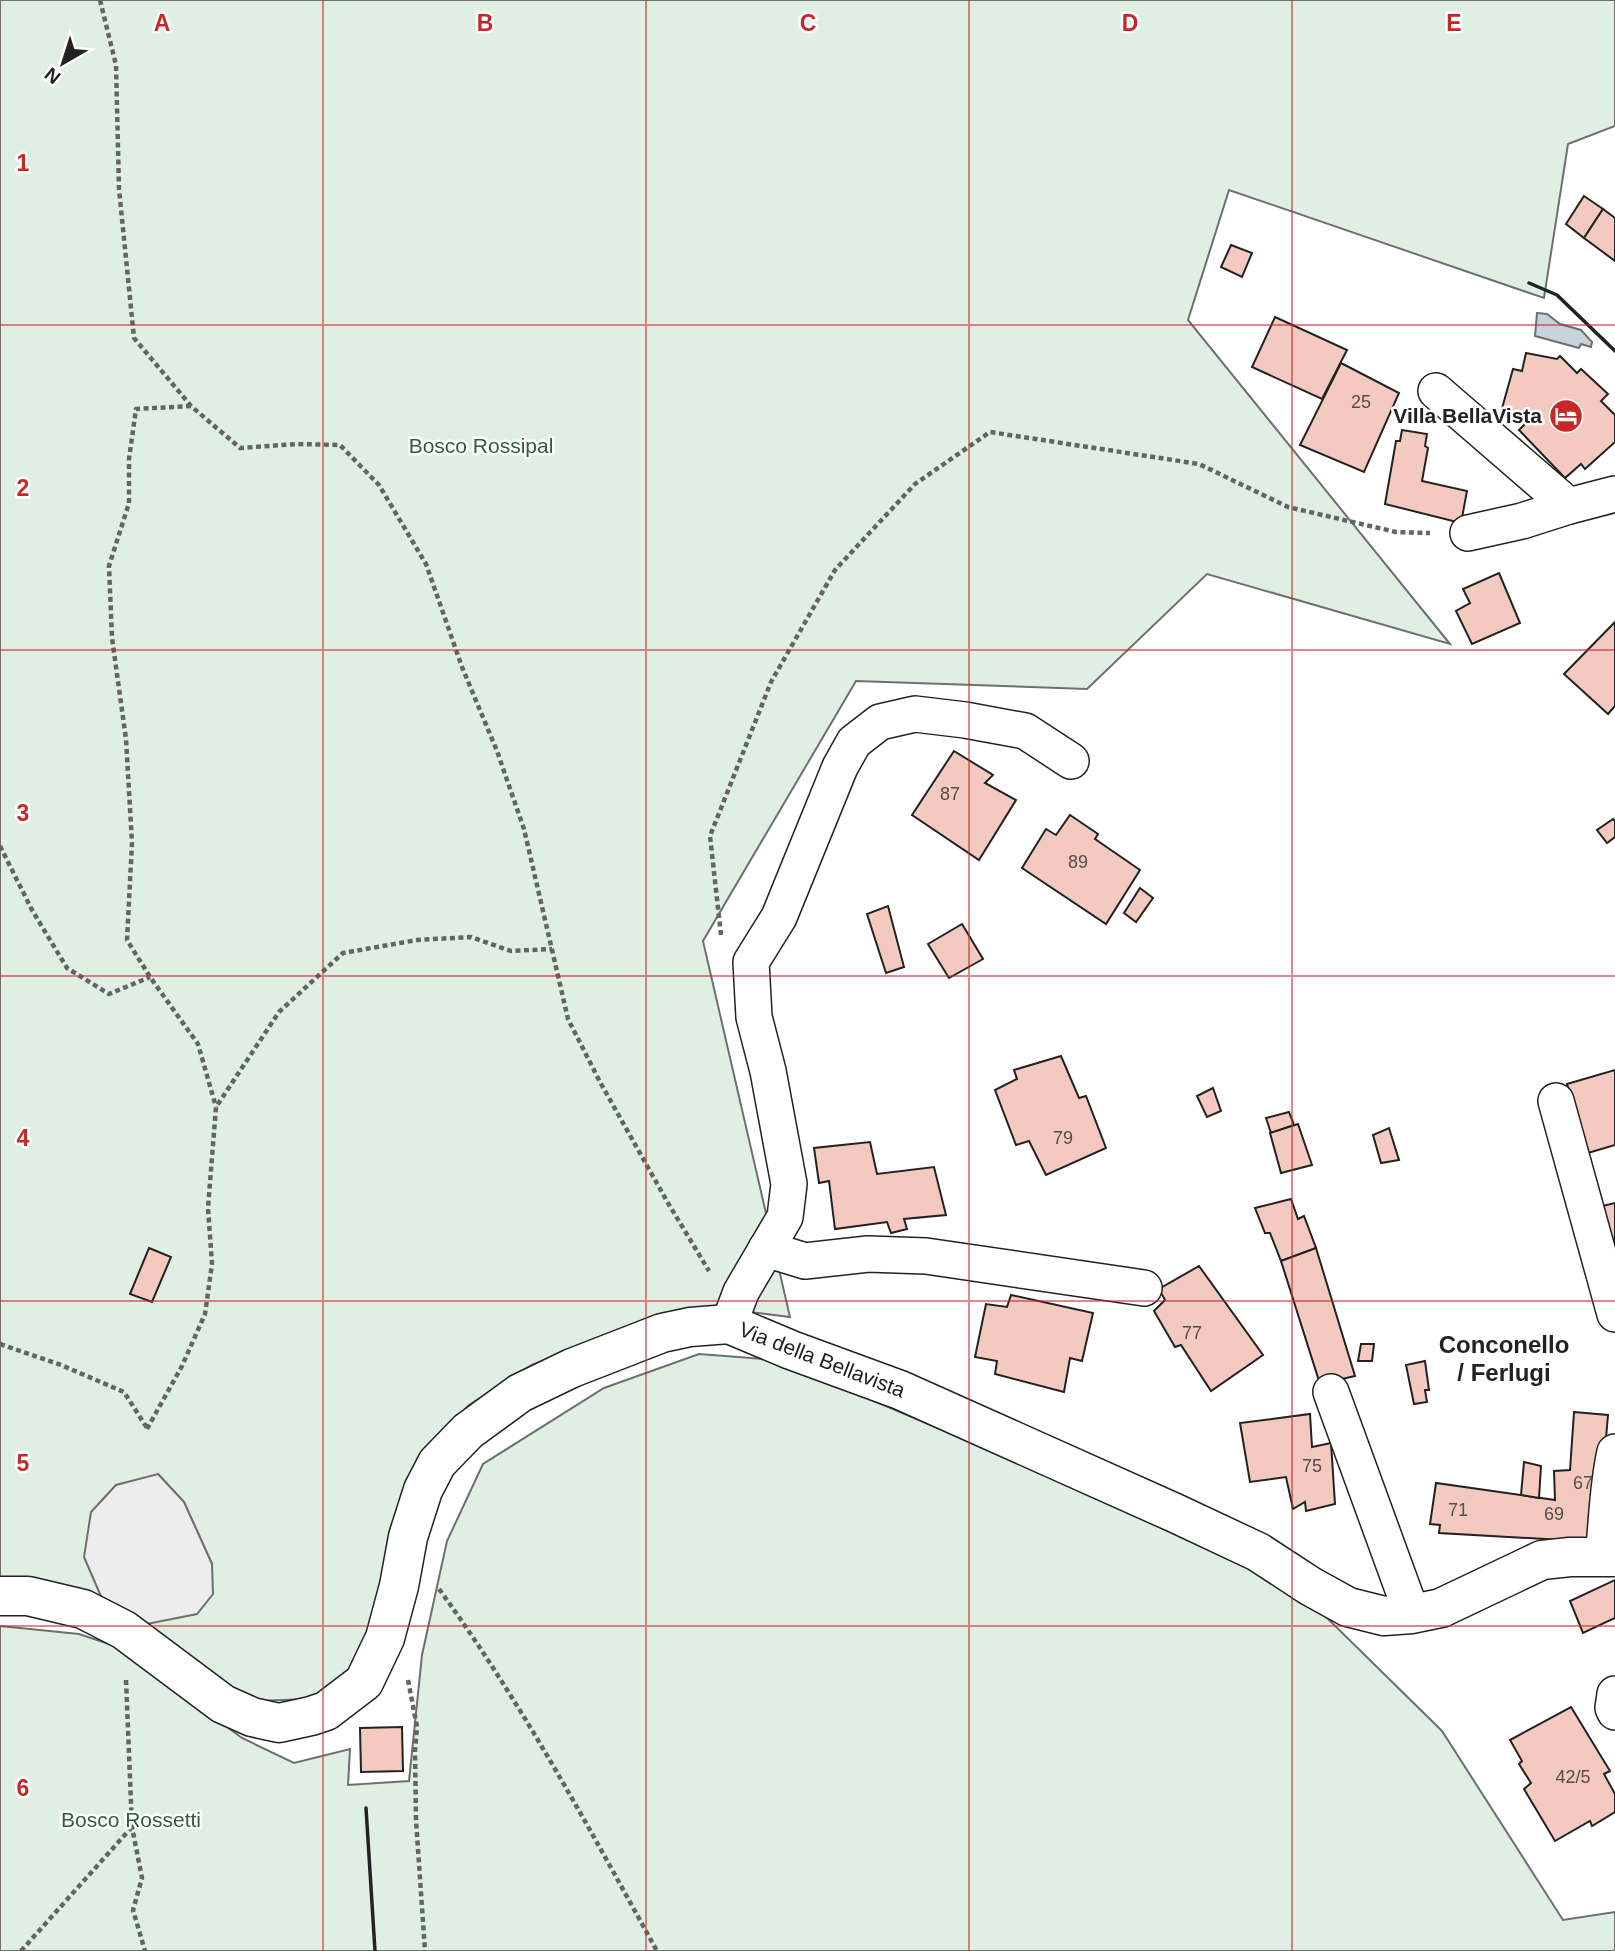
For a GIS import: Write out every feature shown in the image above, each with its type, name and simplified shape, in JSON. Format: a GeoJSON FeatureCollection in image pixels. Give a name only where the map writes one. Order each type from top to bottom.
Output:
{"type":"FeatureCollection","features":[{"type":"Feature","properties":{"kind":"street"},"geometry":{"type":"LineString","coordinates":[[1436,391],[1569,506]]}},
{"type":"Feature","properties":{"kind":"street"},"geometry":{"type":"LineString","coordinates":[[1468,533],[1522,521],[1615,494]]}},
{"type":"Feature","properties":{"kind":"street"},"geometry":{"type":"LineString","coordinates":[[729,1324],[741,1292],[785,1217],[789,1184],[768,1071],[754,1017],[751,962],[779,917],[840,767],[854,742],[880,722],[915,714],[1025,731],[1071,761]]}},
{"type":"Feature","properties":{"kind":"street"},"geometry":{"type":"LineString","coordinates":[[1556,1101],[1615,1314]]}},
{"type":"Feature","properties":{"kind":"street"},"geometry":{"type":"LineString","coordinates":[[766,1249],[805,1261],[868,1254],[926,1256],[1144,1288]]}},
{"type":"Feature","properties":{"kind":"street","name":"Via della Bellavista"},"geometry":{"type":"LineString","coordinates":[[0,1596],[28,1596],[83,1609],[124,1630],[223,1704],[251,1717],[279,1723],[326,1711],[364,1682],[386,1638],[408,1537],[423,1490],[437,1463],[468,1431],[520,1392],[572,1368],[662,1333],[690,1327],[729,1324],[900,1390],[1175,1513],[1258,1552],[1348,1607],[1384,1616],[1412,1614],[1441,1608],[1542,1560],[1609,1557]]}},
{"type":"Feature","properties":{"kind":"street"},"geometry":{"type":"LineString","coordinates":[[1331,1392],[1412,1614]]}},
{"type":"Feature","properties":{"kind":"street"},"geometry":{"type":"LineString","coordinates":[[1609,1557],[1610,1474],[1615,1452]]}},
{"type":"Feature","properties":{"kind":"street"},"geometry":{"type":"LineString","coordinates":[[1615,1695],[1615,1712]]}},
{"type":"Feature","properties":{"kind":"path"},"geometry":{"type":"LineString","coordinates":[[100,0],[116,65],[119,189],[134,338],[191,406],[240,448],[297,444],[340,445],[379,485],[426,564],[462,667],[497,751],[524,829],[568,1019],[668,1203],[709,1269],[729,1324]]}},
{"type":"Feature","properties":{"kind":"path"},"geometry":{"type":"LineString","coordinates":[[0,1343],[124,1392],[147,1429],[182,1366],[205,1314],[212,1264],[208,1208],[216,1107],[198,1044],[127,940],[132,843],[126,739],[113,638],[109,566],[130,503],[129,459],[136,410],[191,406]]}},
{"type":"Feature","properties":{"kind":"path"},"geometry":{"type":"LineString","coordinates":[[721,936],[710,836],[771,682],[835,570],[915,484],[990,432],[1199,464],[1288,507],[1396,532],[1468,533]]}},
{"type":"Feature","properties":{"kind":"path"},"geometry":{"type":"LineString","coordinates":[[0,846],[32,910],[67,968],[109,994],[150,977]]}},
{"type":"Feature","properties":{"kind":"path"},"geometry":{"type":"LineString","coordinates":[[216,1107],[279,1012],[343,953],[418,940],[471,937],[511,951],[552,949]]}},
{"type":"Feature","properties":{"kind":"path"},"geometry":{"type":"LineString","coordinates":[[399,1586],[439,1588],[474,1637],[541,1744],[657,1951]]}},
{"type":"Feature","properties":{"kind":"path"},"geometry":{"type":"LineString","coordinates":[[124,1630],[132,1827],[142,1878],[133,1910],[145,1951]]}},
{"type":"Feature","properties":{"kind":"path"},"geometry":{"type":"LineString","coordinates":[[386,1638],[410,1683],[417,1727],[416,1820],[425,1951]]}},
{"type":"Feature","properties":{"kind":"path"},"geometry":{"type":"LineString","coordinates":[[21,1951],[132,1827]]}},
{"type":"Feature","properties":{"kind":"green space","name":"Bosco Rossipal"},"geometry":{"type":"Polygon","coordinates":[[[0,0],[1615,0],[1615,126],[1568,144],[1544,298],[1229,190],[1188,320],[1450,644],[1207,574],[1087,689],[856,681],[703,941],[790,1317],[709,1307],[662,1317],[532,1365],[469,1405],[419,1457],[373,1622],[350,1674],[309,1699],[256,1701],[234,1689],[142,1625],[212,1564],[184,1502],[158,1474],[103,1601],[0,1577],[0,0]]]}},
{"type":"Feature","properties":{"kind":"green space","name":"Bosco Rossetti"},"geometry":{"type":"Polygon","coordinates":[[[699,1354],[777,1360],[1198,1538],[1319,1610],[1442,1731],[1563,1920],[1615,1912],[1615,1951],[0,1951],[0,1626],[79,1634],[118,1647],[242,1738],[294,1763],[350,1749],[348,1785],[409,1781],[422,1655],[447,1541],[483,1464],[604,1388],[699,1354]]]}},
{"type":"Feature","properties":{"kind":"shaded area"},"geometry":{"type":"Polygon","coordinates":[[[1537,313],[1547,314],[1560,324],[1581,330],[1592,342],[1591,347],[1581,344],[1579,348],[1535,336],[1537,313]]]}},
{"type":"Feature","properties":{"kind":"shaded area"},"geometry":{"type":"Polygon","coordinates":[[[158,1474],[184,1502],[212,1564],[213,1594],[197,1614],[142,1625],[103,1601],[84,1557],[91,1512],[116,1485],[158,1474]]]}},
{"type":"Feature","properties":{"kind":"building"},"geometry":{"type":"Polygon","coordinates":[[[1584,196],[1603,209],[1584,238],[1566,224],[1584,196]]]}},
{"type":"Feature","properties":{"kind":"building"},"geometry":{"type":"Polygon","coordinates":[[[1603,209],[1615,218],[1615,261],[1584,238],[1603,209]]]}},
{"type":"Feature","properties":{"kind":"building"},"geometry":{"type":"Polygon","coordinates":[[[1231,245],[1252,253],[1242,277],[1221,267],[1231,245]]]}},
{"type":"Feature","properties":{"kind":"building"},"geometry":{"type":"Polygon","coordinates":[[[1275,317],[1347,350],[1322,399],[1252,367],[1275,317]]]}},
{"type":"Feature","properties":{"kind":"building","name":"Villa BellaVista"},"geometry":{"type":"Polygon","coordinates":[[[1526,353],[1557,359],[1560,356],[1577,373],[1581,369],[1608,394],[1601,401],[1615,415],[1615,442],[1585,469],[1581,464],[1565,478],[1519,430],[1525,424],[1520,417],[1501,412],[1513,369],[1522,371],[1526,353]]]}},
{"type":"Feature","properties":{"kind":"building"},"geometry":{"type":"Polygon","coordinates":[[[1341,363],[1399,393],[1364,472],[1300,445],[1341,363]]]}},
{"type":"Feature","properties":{"kind":"building"},"geometry":{"type":"Polygon","coordinates":[[[1402,430],[1427,434],[1425,446],[1428,448],[1422,481],[1467,491],[1461,523],[1385,504],[1396,441],[1400,441],[1402,430]]]}},
{"type":"Feature","properties":{"kind":"building"},"geometry":{"type":"Polygon","coordinates":[[[1499,573],[1520,623],[1472,644],[1456,611],[1470,603],[1463,589],[1499,573]]]}},
{"type":"Feature","properties":{"kind":"building"},"geometry":{"type":"Polygon","coordinates":[[[1615,622],[1615,706],[1608,714],[1564,674],[1615,622]]]}},
{"type":"Feature","properties":{"kind":"building"},"geometry":{"type":"Polygon","coordinates":[[[954,751],[993,775],[985,783],[1016,800],[979,860],[912,815],[954,751]]]}},
{"type":"Feature","properties":{"kind":"building"},"geometry":{"type":"Polygon","coordinates":[[[1070,815],[1098,834],[1095,839],[1140,870],[1106,924],[1022,868],[1046,829],[1056,835],[1070,815]]]}},
{"type":"Feature","properties":{"kind":"building"},"geometry":{"type":"Polygon","coordinates":[[[1613,819],[1615,837],[1607,843],[1597,830],[1613,819]]]}},
{"type":"Feature","properties":{"kind":"building"},"geometry":{"type":"Polygon","coordinates":[[[1140,888],[1153,898],[1136,922],[1124,913],[1140,888]]]}},
{"type":"Feature","properties":{"kind":"building"},"geometry":{"type":"Polygon","coordinates":[[[888,906],[904,967],[886,973],[867,914],[888,906]]]}},
{"type":"Feature","properties":{"kind":"building"},"geometry":{"type":"Polygon","coordinates":[[[962,924],[983,959],[949,978],[928,944],[962,924]]]}},
{"type":"Feature","properties":{"kind":"building"},"geometry":{"type":"Polygon","coordinates":[[[1061,1056],[1079,1098],[1086,1096],[1106,1148],[1046,1175],[1029,1141],[1016,1145],[995,1090],[1017,1079],[1014,1070],[1061,1056]]]}},
{"type":"Feature","properties":{"kind":"building"},"geometry":{"type":"Polygon","coordinates":[[[1615,1070],[1615,1145],[1588,1153],[1567,1084],[1615,1070]]]}},
{"type":"Feature","properties":{"kind":"building"},"geometry":{"type":"Polygon","coordinates":[[[1213,1088],[1221,1111],[1207,1117],[1197,1096],[1213,1088]]]}},
{"type":"Feature","properties":{"kind":"building"},"geometry":{"type":"Polygon","coordinates":[[[1289,1112],[1294,1125],[1271,1133],[1266,1118],[1289,1112]]]}},
{"type":"Feature","properties":{"kind":"building"},"geometry":{"type":"Polygon","coordinates":[[[1298,1124],[1312,1165],[1281,1173],[1270,1133],[1298,1124]]]}},
{"type":"Feature","properties":{"kind":"building"},"geometry":{"type":"Polygon","coordinates":[[[1389,1128],[1399,1160],[1381,1163],[1373,1135],[1389,1128]]]}},
{"type":"Feature","properties":{"kind":"building"},"geometry":{"type":"Polygon","coordinates":[[[870,1142],[877,1174],[934,1167],[946,1215],[904,1219],[907,1229],[891,1233],[887,1222],[835,1229],[829,1181],[819,1183],[814,1148],[870,1142]]]}},
{"type":"Feature","properties":{"kind":"building"},"geometry":{"type":"Polygon","coordinates":[[[1291,1199],[1298,1219],[1304,1216],[1316,1248],[1281,1261],[1270,1233],[1265,1233],[1255,1208],[1291,1199]]]}},
{"type":"Feature","properties":{"kind":"building"},"geometry":{"type":"Polygon","coordinates":[[[1615,1203],[1615,1277],[1594,1208],[1615,1203]]]}},
{"type":"Feature","properties":{"kind":"building"},"geometry":{"type":"Polygon","coordinates":[[[149,1248],[171,1257],[152,1302],[130,1294],[149,1248]]]}},
{"type":"Feature","properties":{"kind":"building"},"geometry":{"type":"Polygon","coordinates":[[[1316,1248],[1355,1376],[1320,1384],[1281,1261],[1316,1248]]]}},
{"type":"Feature","properties":{"kind":"building"},"geometry":{"type":"Polygon","coordinates":[[[1199,1266],[1263,1355],[1211,1391],[1181,1345],[1175,1347],[1154,1311],[1165,1300],[1159,1289],[1199,1266]]]}},
{"type":"Feature","properties":{"kind":"building"},"geometry":{"type":"Polygon","coordinates":[[[1011,1295],[1093,1313],[1082,1361],[1070,1358],[1064,1392],[995,1374],[997,1361],[975,1357],[986,1304],[1007,1307],[1011,1295]]]}},
{"type":"Feature","properties":{"kind":"building"},"geometry":{"type":"Polygon","coordinates":[[[1361,1344],[1374,1344],[1372,1361],[1358,1361],[1361,1344]]]}},
{"type":"Feature","properties":{"kind":"building"},"geometry":{"type":"Polygon","coordinates":[[[1425,1361],[1429,1390],[1425,1390],[1427,1402],[1414,1404],[1406,1365],[1425,1361]]]}},
{"type":"Feature","properties":{"kind":"building"},"geometry":{"type":"Polygon","coordinates":[[[1574,1412],[1608,1415],[1597,1542],[1439,1533],[1440,1525],[1430,1524],[1436,1483],[1555,1500],[1554,1471],[1570,1470],[1574,1412]]]}},
{"type":"Feature","properties":{"kind":"building"},"geometry":{"type":"Polygon","coordinates":[[[1310,1414],[1312,1447],[1331,1443],[1335,1504],[1306,1511],[1305,1502],[1293,1509],[1286,1477],[1250,1482],[1240,1423],[1310,1414]]]}},
{"type":"Feature","properties":{"kind":"building"},"geometry":{"type":"Polygon","coordinates":[[[1524,1462],[1541,1466],[1539,1498],[1521,1495],[1524,1462]]]}},
{"type":"Feature","properties":{"kind":"building"},"geometry":{"type":"Polygon","coordinates":[[[1615,1580],[1615,1618],[1583,1633],[1570,1601],[1615,1580]]]}},
{"type":"Feature","properties":{"kind":"building"},"geometry":{"type":"Polygon","coordinates":[[[1571,1707],[1610,1771],[1604,1774],[1615,1794],[1615,1812],[1592,1826],[1590,1821],[1555,1841],[1524,1789],[1531,1783],[1519,1764],[1522,1761],[1510,1740],[1571,1707]]]}},
{"type":"Feature","properties":{"kind":"building"},"geometry":{"type":"Polygon","coordinates":[[[402,1727],[403,1771],[361,1772],[360,1728],[402,1727]]]}},
{"type":"Feature","properties":{"kind":"wall"},"geometry":{"type":"LineString","coordinates":[[1529,283],[1557,295],[1615,351]]}},
{"type":"Feature","properties":{"kind":"wall"},"geometry":{"type":"LineString","coordinates":[[366,1808],[375,1951]]}},
{"type":"Feature","properties":{"kind":"place","name":"Villa BellaVista"},"geometry":{"type":"Point","coordinates":[1566,416]}},
{"type":"Feature","properties":{"kind":"district","name":"Conconello / Ferlugi"},"geometry":{"type":"Point","coordinates":[1504,1359]}}]}
